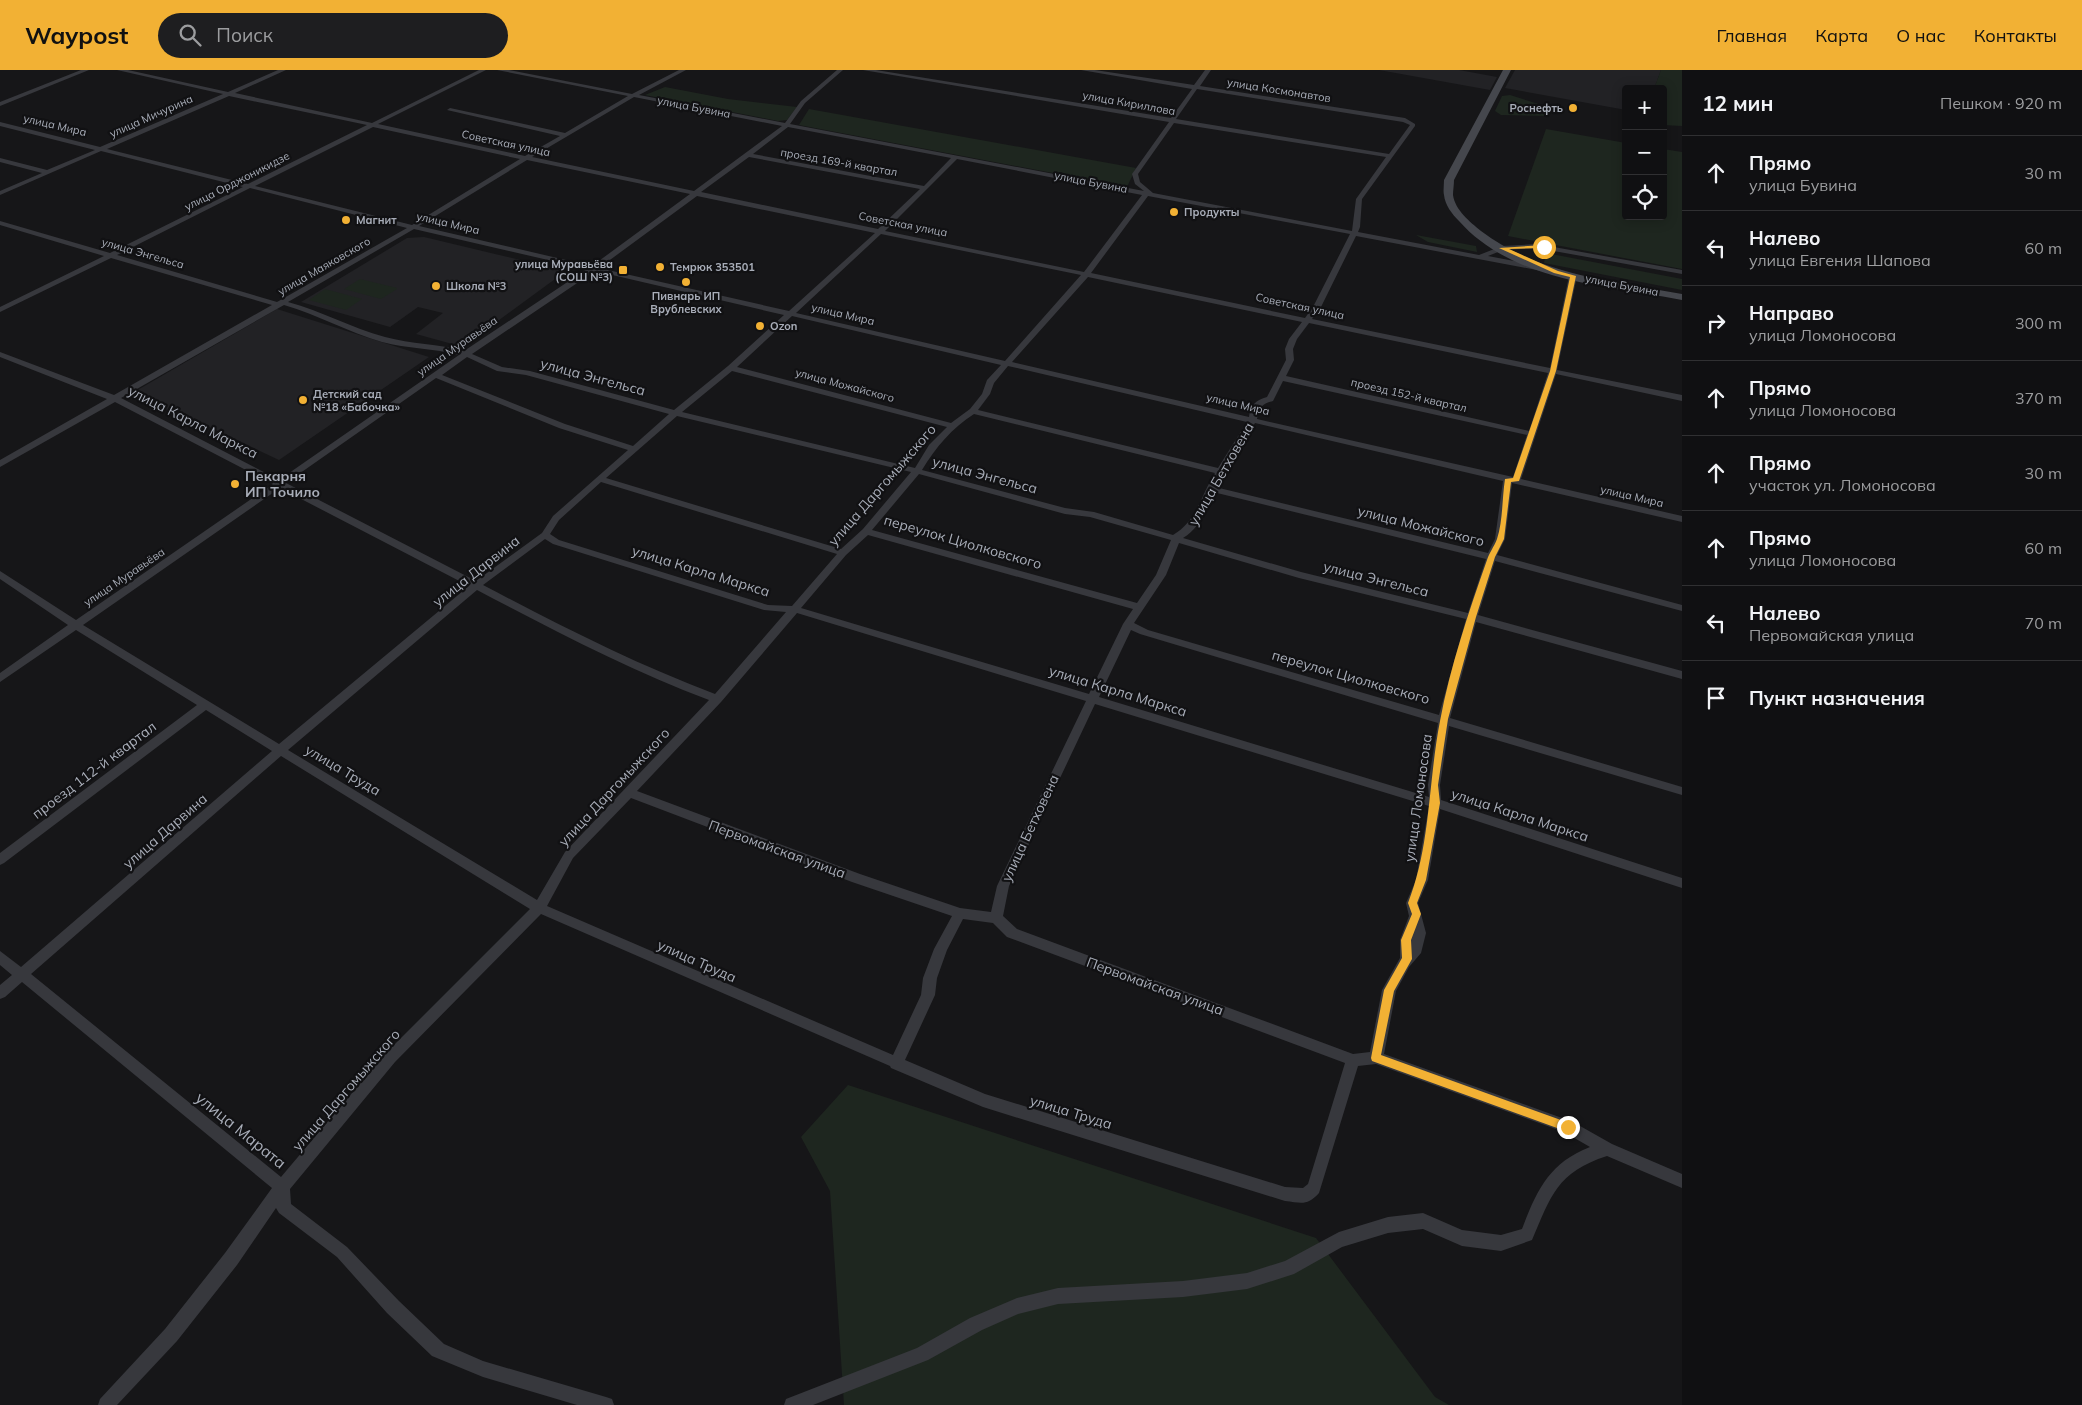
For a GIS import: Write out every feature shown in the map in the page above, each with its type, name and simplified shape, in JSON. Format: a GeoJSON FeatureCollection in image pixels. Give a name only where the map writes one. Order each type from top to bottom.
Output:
{"type":"FeatureCollection","features":[{"type":"Feature","properties":{"kind":"street"},"geometry":{"type":"LineString","coordinates":[[0,104],[86,70]]}},
{"type":"Feature","properties":{"kind":"street","name":"Советская улица"},"geometry":{"type":"LineString","coordinates":[[120,70],[697,194],[1088,273],[1682,398]]}},
{"type":"Feature","properties":{"kind":"street","name":"улица Мичурина"},"geometry":{"type":"LineString","coordinates":[[0,194],[283,70]]}},
{"type":"Feature","properties":{"kind":"street","name":"улица Орджоникидзе"},"geometry":{"type":"LineString","coordinates":[[0,310],[483,70]]}},
{"type":"Feature","properties":{"kind":"street","name":"улица Бувина"},"geometry":{"type":"LineString","coordinates":[[500,70],[1355,232],[1682,297]]}},
{"type":"Feature","properties":{"kind":"street","name":"улица Маяковского"},"geometry":{"type":"LineString","coordinates":[[0,464],[282,304],[634,95],[683,70]]}},
{"type":"Feature","properties":{"kind":"street","name":"улица Муравьёва"},"geometry":{"type":"LineString","coordinates":[[0,678],[697,194],[787,124],[803,102],[840,70]]}},
{"type":"Feature","properties":{"kind":"street","name":"улица Кириллова"},"geometry":{"type":"LineString","coordinates":[[866,70],[1388,156]]}},
{"type":"Feature","properties":{"kind":"street","name":"улица Космонавтов"},"geometry":{"type":"LineString","coordinates":[[1084,70],[1411,122]]}},
{"type":"Feature","properties":{"kind":"street"},"geometry":{"type":"LineString","coordinates":[[1150,194],[1135,180],[1135,174],[1208,70]]}},
{"type":"Feature","properties":{"kind":"street"},"geometry":{"type":"LineString","coordinates":[[1507,70],[1447,186],[1452,206],[1465,223],[1477,234],[1502,248],[1556,272]]}},
{"type":"Feature","properties":{"kind":"street"},"geometry":{"type":"LineString","coordinates":[[450,110],[566,135]]}},
{"type":"Feature","properties":{"kind":"street","name":"улица Бетховена"},"geometry":{"type":"LineString","coordinates":[[996,918],[1002,886],[1128,624],[1161,575],[1177,537],[1186,532],[1200,516],[1210,488],[1253,419],[1254,410],[1260,402],[1270,399],[1282,378],[1290,360],[1289,349],[1293,339],[1317,307],[1355,232],[1359,199],[1412,125],[1411,122]]}},
{"type":"Feature","properties":{"kind":"street","name":"улица Мира"},"geometry":{"type":"LineString","coordinates":[[0,124],[103,148],[413,227],[591,269],[1009,363],[1682,519]]}},
{"type":"Feature","properties":{"kind":"street","name":"проезд 169-й квартал"},"geometry":{"type":"LineString","coordinates":[[749,155],[925,188]]}},
{"type":"Feature","properties":{"kind":"street","name":"улица Дарвина"},"geometry":{"type":"LineString","coordinates":[[0,993],[280,750],[476,586],[545,535],[556,518],[676,412],[731,368],[956,157]]}},
{"type":"Feature","properties":{"kind":"street"},"geometry":{"type":"LineString","coordinates":[[0,160],[47,172]]}},
{"type":"Feature","properties":{"kind":"street","name":"улица Даргомыжского"},"geometry":{"type":"LineString","coordinates":[[106,1405],[177,1327],[231,1259],[282,1186],[390,1058],[539,908],[569,855],[717,699],[843,553],[866,531],[917,471],[932,447],[953,426],[973,410],[986,394],[990,382],[1088,273],[1150,194]]}},
{"type":"Feature","properties":{"kind":"street","name":"улица Энгельса"},"geometry":{"type":"LineString","coordinates":[[0,224],[282,304],[306,309],[342,326],[385,340],[466,354],[500,369],[527,373],[676,412],[917,471],[1065,511],[1091,514],[1177,537],[1217,552],[1298,575],[1472,617],[1682,675]]}},
{"type":"Feature","properties":{"kind":"street","name":"улица Бувина"},"geometry":{"type":"LineString","coordinates":[[1502,248],[1544,247],[1682,272]]}},
{"type":"Feature","properties":{"kind":"street"},"geometry":{"type":"LineString","coordinates":[[1480,257],[1502,248]]}},
{"type":"Feature","properties":{"kind":"street","name":"улица Ломоносова"},"geometry":{"type":"LineString","coordinates":[[1376,1058],[1389,990],[1407,959],[1406,940],[1416,914],[1412,903],[1422,880],[1435,803],[1434,785],[1444,719],[1472,617],[1491,557],[1500,539],[1512,480],[1532,434],[1553,371],[1573,276]]}},
{"type":"Feature","properties":{"kind":"street","name":"улица Карла Маркса"},"geometry":{"type":"LineString","coordinates":[[0,354],[114,398],[625,662],[717,699]]}},
{"type":"Feature","properties":{"kind":"street","name":"улица Можайского"},"geometry":{"type":"LineString","coordinates":[[731,368],[953,426]]}},
{"type":"Feature","properties":{"kind":"street"},"geometry":{"type":"LineString","coordinates":[[435,375],[562,426],[634,450]]}},
{"type":"Feature","properties":{"kind":"street","name":"проезд 152-й квартал"},"geometry":{"type":"LineString","coordinates":[[1282,378],[1532,434]]}},
{"type":"Feature","properties":{"kind":"street"},"geometry":{"type":"LineString","coordinates":[[973,410],[1221,472]]}},
{"type":"Feature","properties":{"kind":"street"},"geometry":{"type":"LineString","coordinates":[[600,479],[843,553]]}},
{"type":"Feature","properties":{"kind":"street","name":"улица Можайского"},"geometry":{"type":"LineString","coordinates":[[1210,488],[1491,557],[1682,608]]}},
{"type":"Feature","properties":{"kind":"street","name":"переулок Циолковского"},"geometry":{"type":"LineString","coordinates":[[866,531],[1139,607]]}},
{"type":"Feature","properties":{"kind":"street","name":"улица Карла Маркса"},"geometry":{"type":"LineString","coordinates":[[545,535],[556,542],[768,608],[794,609],[1091,698],[1435,803],[1682,883]]}},
{"type":"Feature","properties":{"kind":"street","name":"улица Труда"},"geometry":{"type":"LineString","coordinates":[[0,574],[76,625],[539,908],[983,1100],[1285,1194],[1306,1196],[1314,1188],[1353,1060]]}},
{"type":"Feature","properties":{"kind":"street","name":"переулок Циолковского"},"geometry":{"type":"LineString","coordinates":[[1128,624],[1144,632],[1444,719],[1682,791]]}},
{"type":"Feature","properties":{"kind":"street","name":"проезд 112-й квартал"},"geometry":{"type":"LineString","coordinates":[[0,860],[206,704]]}},
{"type":"Feature","properties":{"kind":"street","name":"Первомайская улица"},"geometry":{"type":"LineString","coordinates":[[628,792],[856,878],[960,912],[996,918],[1012,933],[1353,1060],[1376,1058],[1568,1127],[1607,1149],[1682,1181]]}},
{"type":"Feature","properties":{"kind":"street"},"geometry":{"type":"LineString","coordinates":[[896,1064],[928,995],[930,978],[941,949],[960,912]]}},
{"type":"Feature","properties":{"kind":"street","name":"улица Марата"},"geometry":{"type":"LineString","coordinates":[[0,957],[282,1186],[284,1208],[342,1252],[393,1307],[438,1350],[483,1369],[606,1405]]}},
{"type":"Feature","properties":{"kind":"street"},"geometry":{"type":"LineString","coordinates":[[792,1405],[922,1354],[976,1324],[1017,1306],[1058,1296],[1115,1291],[1183,1289],[1247,1281],[1288,1268],[1339,1240],[1388,1225],[1423,1221],[1462,1238],[1501,1243],[1527,1235],[1549,1185],[1567,1165],[1586,1154],[1607,1149]]}},
{"type":"Feature","properties":{"kind":"shaded area"},"geometry":{"type":"Polygon","coordinates":[[[1379,70],[1459,70],[1497,77],[1490,90],[1379,70]]]}},
{"type":"Feature","properties":{"kind":"shaded area"},"geometry":{"type":"Polygon","coordinates":[[[1515,70],[1661,70],[1655,85],[1622,85],[1622,109],[1505,88],[1515,70]]]}},
{"type":"Feature","properties":{"kind":"shaded area"},"geometry":{"type":"Polygon","coordinates":[[[1661,70],[1682,70],[1682,126],[1667,125],[1667,85],[1655,85],[1661,70]]]}},
{"type":"Feature","properties":{"kind":"shaded area"},"geometry":{"type":"Polygon","coordinates":[[[665,87],[728,99],[797,107],[787,120],[778,121],[645,95],[665,87]]]}},
{"type":"Feature","properties":{"kind":"shaded area"},"geometry":{"type":"Polygon","coordinates":[[[1510,95],[1551,108],[1552,113],[1547,116],[1501,115],[1495,111],[1502,96],[1510,95]]]}},
{"type":"Feature","properties":{"kind":"shaded area"},"geometry":{"type":"Polygon","coordinates":[[[809,109],[1136,168],[1127,187],[799,125],[809,109]]]}},
{"type":"Feature","properties":{"kind":"shaded area"},"geometry":{"type":"Polygon","coordinates":[[[1546,129],[1622,142],[1622,220],[1667,220],[1667,150],[1682,152],[1682,269],[1508,236],[1546,129]]]}},
{"type":"Feature","properties":{"kind":"shaded area"},"geometry":{"type":"Polygon","coordinates":[[[1416,235],[1476,246],[1477,252],[1428,242],[1416,235]]]}},
{"type":"Feature","properties":{"kind":"shaded area","name":"Школа №3"},"geometry":{"type":"Polygon","coordinates":[[[424,237],[566,271],[469,342],[456,345],[416,334],[443,313],[418,307],[390,327],[301,302],[407,238],[424,237]]]}},
{"type":"Feature","properties":{"kind":"shaded area"},"geometry":{"type":"Polygon","coordinates":[[[1546,253],[1682,279],[1682,290],[1544,263],[1546,253]]]}},
{"type":"Feature","properties":{"kind":"shaded area"},"geometry":{"type":"Polygon","coordinates":[[[360,279],[397,289],[381,299],[344,289],[360,279]]]}},
{"type":"Feature","properties":{"kind":"shaded area"},"geometry":{"type":"Polygon","coordinates":[[[325,289],[362,299],[346,310],[309,300],[325,289]]]}},
{"type":"Feature","properties":{"kind":"shaded area"},"geometry":{"type":"Polygon","coordinates":[[[277,309],[429,357],[279,460],[203,424],[129,395],[277,309]]]}},
{"type":"Feature","properties":{"kind":"shaded area"},"geometry":{"type":"Polygon","coordinates":[[[848,1085],[1316,1238],[1435,1397],[1449,1405],[844,1405],[830,1191],[801,1137],[848,1085]]]}},
{"type":"Feature","properties":{"kind":"place","name":"Роснефть"},"geometry":{"type":"Point","coordinates":[1573,108]}},
{"type":"Feature","properties":{"kind":"place","name":"Продукты"},"geometry":{"type":"Point","coordinates":[1174,212]}},
{"type":"Feature","properties":{"kind":"place","name":"Магнит"},"geometry":{"type":"Point","coordinates":[346,220]}},
{"type":"Feature","properties":{"kind":"place","name":"Темрюк 353501"},"geometry":{"type":"Point","coordinates":[660,267]}},
{"type":"Feature","properties":{"kind":"place","name":"улица Муравьёва (СОШ №3)"},"geometry":{"type":"Point","coordinates":[623,270]}},
{"type":"Feature","properties":{"kind":"place","name":"Пивнарь ИП Врублевских"},"geometry":{"type":"Point","coordinates":[686,282]}},
{"type":"Feature","properties":{"kind":"place","name":"Школа №3"},"geometry":{"type":"Point","coordinates":[436,286]}},
{"type":"Feature","properties":{"kind":"place","name":"Ozon"},"geometry":{"type":"Point","coordinates":[760,326]}},
{"type":"Feature","properties":{"kind":"place","name":"Детский сад №18 «Бабочка»"},"geometry":{"type":"Point","coordinates":[303,400]}},
{"type":"Feature","properties":{"kind":"place","name":"Пекарня ИП Точило"},"geometry":{"type":"Point","coordinates":[235,484]}},
{"type":"Feature","properties":{"kind":"route"},"geometry":{"type":"LineString","coordinates":[[1544,247],[1517,246],[1502,248],[1556,272],[1573,276],[1553,371],[1516,481],[1508,479],[1500,539],[1491,557],[1472,617],[1444,719],[1434,785],[1435,803],[1422,880],[1412,903],[1416,914],[1406,940],[1407,959],[1389,990],[1376,1058],[1568,1127]]}}]}
